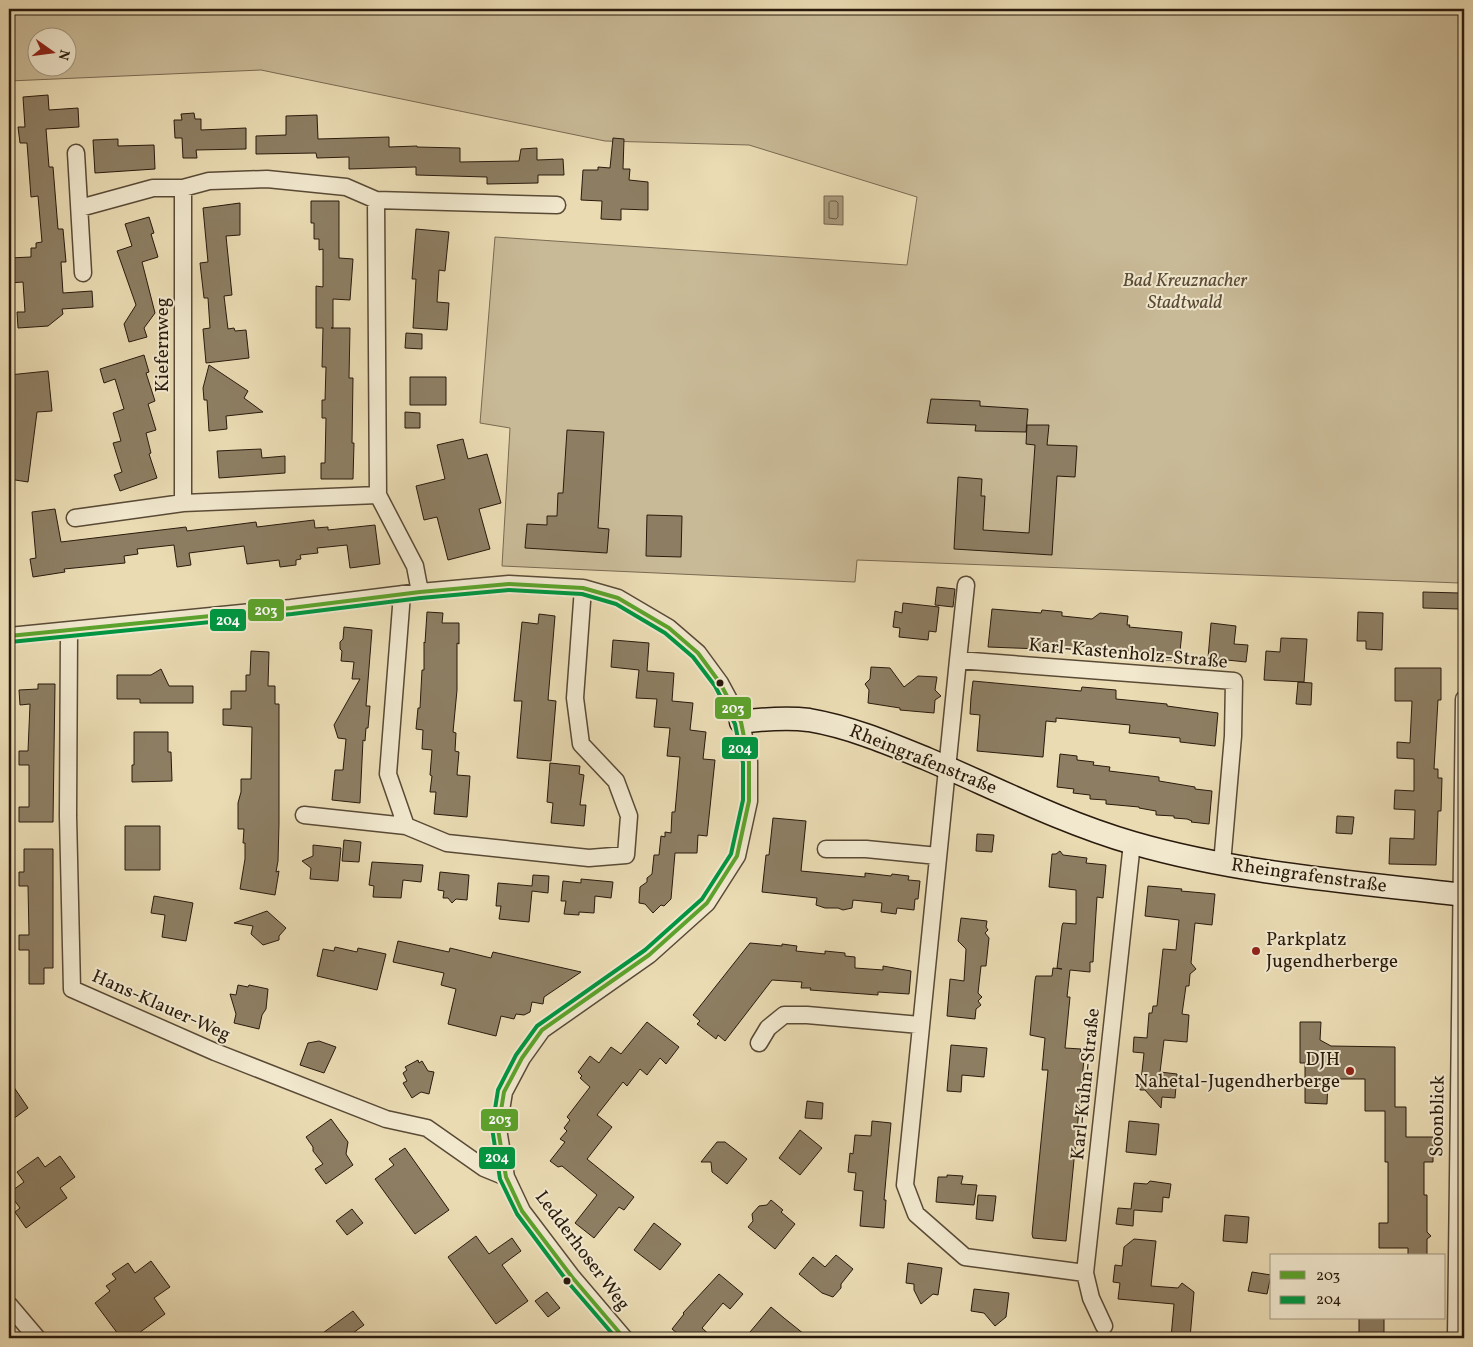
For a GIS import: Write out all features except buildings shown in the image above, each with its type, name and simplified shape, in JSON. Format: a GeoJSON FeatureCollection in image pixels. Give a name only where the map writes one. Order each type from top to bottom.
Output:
{"type":"FeatureCollection","features":[{"type":"Feature","properties":{"kind":"street"},"geometry":{"type":"LineString","coordinates":[[76,153],[83,273]]}},
{"type":"Feature","properties":{"kind":"street"},"geometry":{"type":"LineString","coordinates":[[80,208],[153,188],[183,188],[209,181],[267,179],[346,187],[376,200],[557,204]]}},
{"type":"Feature","properties":{"kind":"street","name":"Kiefernweg"},"geometry":{"type":"LineString","coordinates":[[182,503],[183,188]]}},
{"type":"Feature","properties":{"kind":"street"},"geometry":{"type":"LineString","coordinates":[[376,200],[378,495],[415,566],[420,592]]}},
{"type":"Feature","properties":{"kind":"street"},"geometry":{"type":"LineString","coordinates":[[75,518],[182,503],[378,495]]}},
{"type":"Feature","properties":{"kind":"street"},"geometry":{"type":"LineString","coordinates":[[9,636],[509,584],[582,588],[618,598],[669,628],[698,653],[720,683],[741,722]]}},
{"type":"Feature","properties":{"kind":"street"},"geometry":{"type":"LineString","coordinates":[[966,585],[905,1185],[916,1214],[965,1257],[1085,1273]]}},
{"type":"Feature","properties":{"kind":"street"},"geometry":{"type":"LineString","coordinates":[[304,815],[406,826],[447,843],[589,858],[626,856],[629,816],[616,781],[581,744],[575,698],[582,588]]}},
{"type":"Feature","properties":{"kind":"street"},"geometry":{"type":"LineString","coordinates":[[402,594],[388,774],[406,826]]}},
{"type":"Feature","properties":{"kind":"street","name":"Hans-Klauer-Weg"},"geometry":{"type":"LineString","coordinates":[[69,631],[68,816],[72,989],[215,1052],[386,1119],[427,1128],[484,1168],[506,1177]]}},
{"type":"Feature","properties":{"kind":"street","name":"Karl-Kastenholz-Straße"},"geometry":{"type":"LineString","coordinates":[[958,660],[1234,681],[1233,736],[1222,864]]}},
{"type":"Feature","properties":{"kind":"street","name":"Soonblick"},"geometry":{"type":"LineString","coordinates":[[1456,1338],[1464,699]]}},
{"type":"Feature","properties":{"kind":"street","name":"Rheingrafenstraße"},"geometry":{"type":"LineString","coordinates":[[741,722],[774,718],[807,720],[873,737],[1038,808],[1132,843],[1222,864],[1348,882],[1462,895]]}},
{"type":"Feature","properties":{"kind":"street","name":"Ledderhoser Weg"},"geometry":{"type":"LineString","coordinates":[[624,1338],[572,1277],[522,1211],[506,1177],[498,1129],[504,1092],[522,1058],[542,1030],[649,955],[707,903],[737,856],[749,801],[749,762],[741,722]]}},
{"type":"Feature","properties":{"kind":"street","name":"Karl-Kuhn-Straße"},"geometry":{"type":"LineString","coordinates":[[1104,1326],[1091,1298],[1085,1273],[1132,843]]}},
{"type":"Feature","properties":{"kind":"street"},"geometry":{"type":"LineString","coordinates":[[826,849],[866,849],[938,856]]}},
{"type":"Feature","properties":{"kind":"street"},"geometry":{"type":"LineString","coordinates":[[759,1043],[768,1028],[784,1015],[807,1014],[920,1026]]}},
{"type":"Feature","properties":{"kind":"street"},"geometry":{"type":"LineString","coordinates":[[9,1305],[37,1338]]}},
{"type":"Feature","properties":{"kind":"green space","name":"Bad Kreuznacher Stadtwald"},"geometry":{"type":"Polygon","coordinates":[[[9,9],[1464,9],[1464,550],[1459,583],[857,560],[855,582],[502,566],[510,428],[480,423],[495,237],[907,265],[917,197],[749,145],[605,141],[261,70],[78,78],[78,28],[28,28],[28,78],[78,78],[9,81],[9,9]]]}},
{"type":"Feature","properties":{"kind":"water"},"geometry":{"type":"Polygon","coordinates":[[[824,196],[843,196],[843,225],[824,224],[824,196]]]}},
{"type":"Feature","properties":{"kind":"transit line","name":"203"},"geometry":{"type":"LineString","coordinates":[[9,636],[509,584],[583,588],[618,598],[669,628],[698,653],[720,683],[741,722],[749,762],[749,801],[737,856],[707,903],[649,955],[542,1030],[522,1058],[504,1092],[498,1129],[506,1177],[522,1211],[572,1277],[624,1338]]}},
{"type":"Feature","properties":{"kind":"transit line","name":"204"},"geometry":{"type":"LineString","coordinates":[[10,642],[509,590],[582,594],[616,604],[665,633],[693,657],[715,686],[735,724],[743,763],[743,800],[731,854],[702,899],[645,950],[537,1026],[516,1055],[498,1090],[492,1128],[500,1179],[517,1214],[567,1281],[616,1338]]}},
{"type":"Feature","properties":{"kind":"place","name":"Parkplatz Jugendherberge"},"geometry":{"type":"Point","coordinates":[1256,951]}},
{"type":"Feature","properties":{"kind":"place","name":"DJH Nahetal-Jugendherberge"},"geometry":{"type":"Point","coordinates":[1350,1071]}}]}
